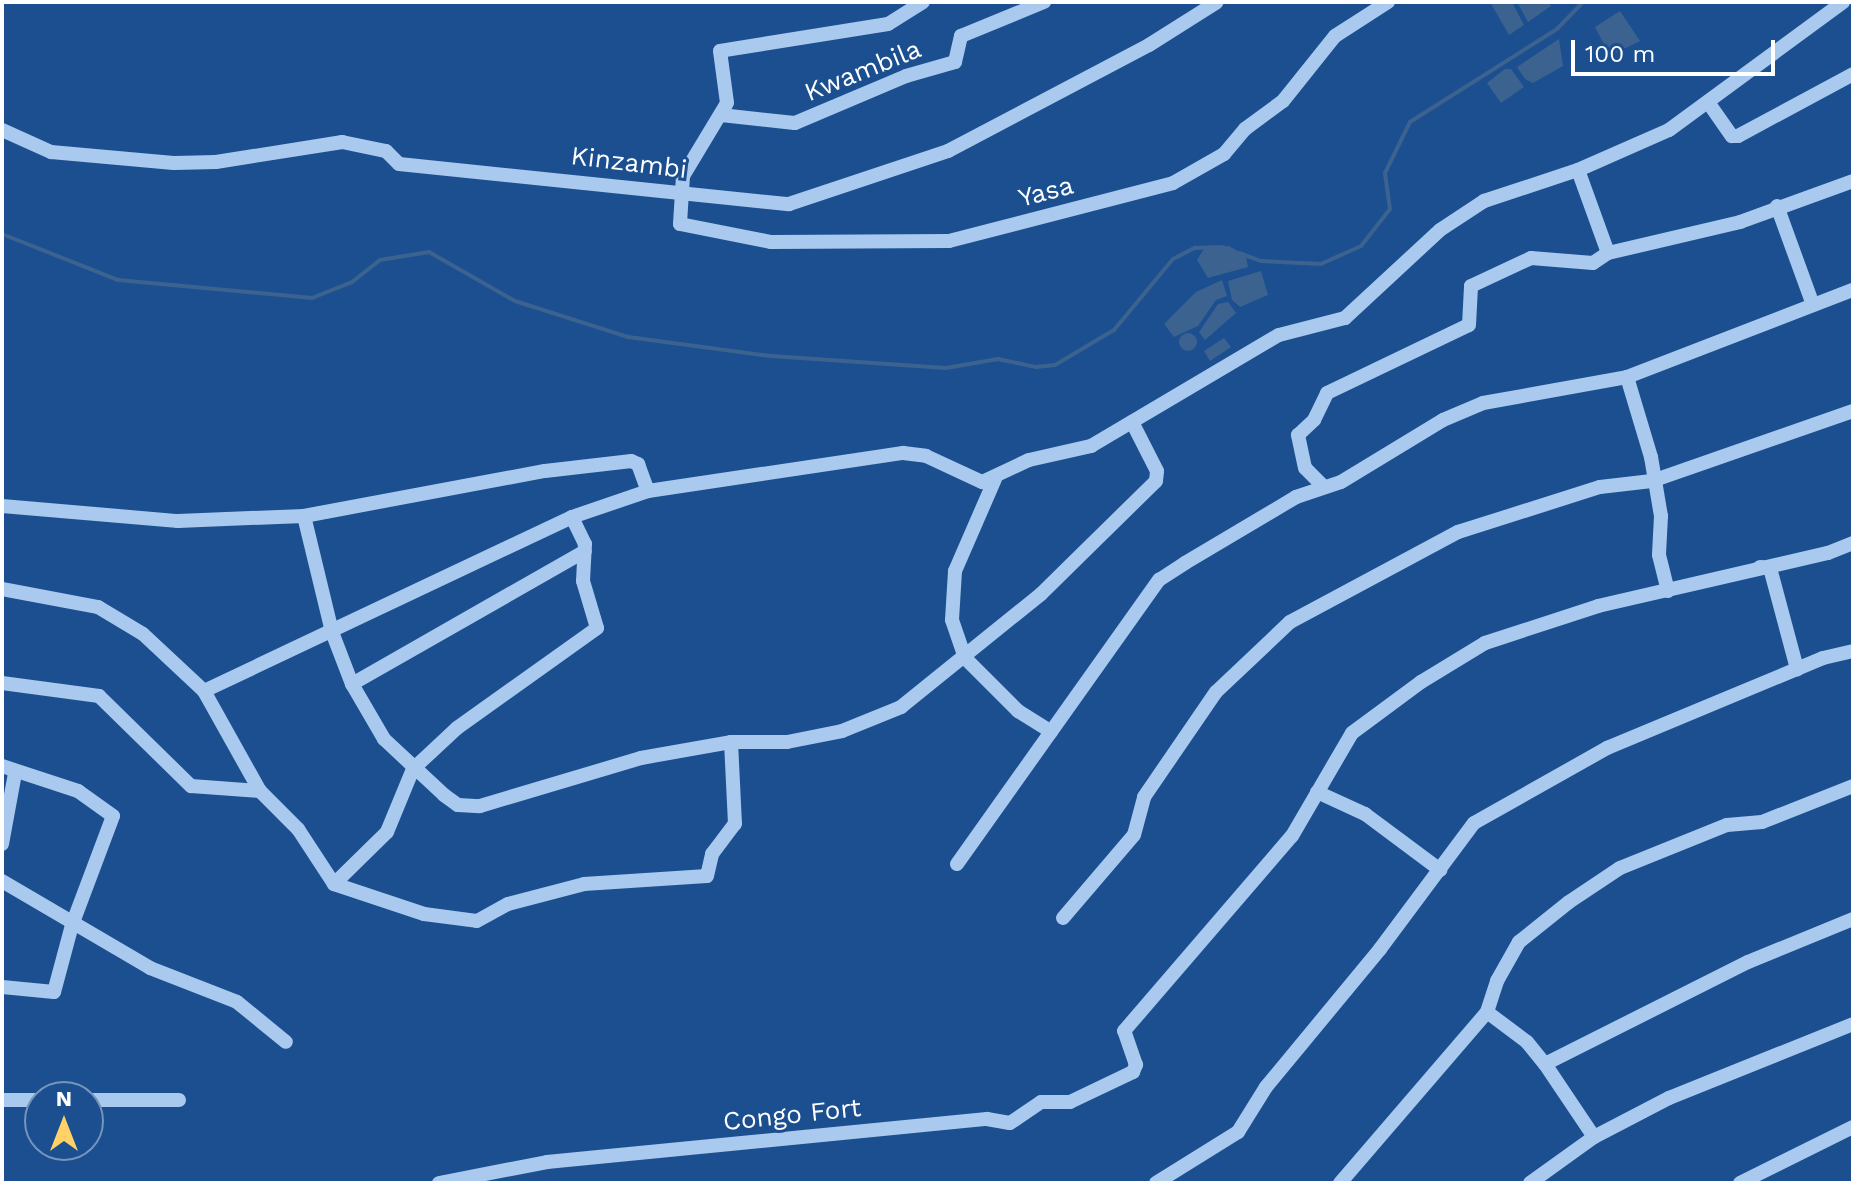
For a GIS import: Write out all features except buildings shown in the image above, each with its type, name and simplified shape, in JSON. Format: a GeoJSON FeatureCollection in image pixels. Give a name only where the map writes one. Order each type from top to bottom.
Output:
{"type":"FeatureCollection","features":[{"type":"Feature","properties":{"kind":"street"},"geometry":{"type":"LineString","coordinates":[[678,192],[694,150],[721,115],[728,93],[720,51],[888,24],[923,2]]}},
{"type":"Feature","properties":{"kind":"street","name":"Kwambila"},"geometry":{"type":"LineString","coordinates":[[721,115],[795,123],[906,76],[955,62],[961,36],[1044,2]]}},
{"type":"Feature","properties":{"kind":"street","name":"Kinzambi"},"geometry":{"type":"LineString","coordinates":[[2,130],[51,152],[174,163],[216,162],[342,142],[384,150],[399,164],[789,204],[915,165],[1149,45],[1217,2]]}},
{"type":"Feature","properties":{"kind":"street","name":"Yasa"},"geometry":{"type":"LineString","coordinates":[[678,192],[683,227],[771,242],[839,239],[863,245],[957,240],[1069,207],[1128,197],[1189,177],[1224,154],[1245,129],[1283,101],[1335,36],[1388,2]]}},
{"type":"Feature","properties":{"kind":"street"},"geometry":{"type":"LineString","coordinates":[[204,691],[572,517],[648,491],[903,453],[926,456],[971,480],[995,479],[1029,460],[1091,446],[1221,365],[1279,335],[1345,318],[1440,230],[1484,201],[1637,148],[1710,105],[1843,2]]}},
{"type":"Feature","properties":{"kind":"street"},"geometry":{"type":"LineString","coordinates":[[1710,105],[1732,136],[1738,136],[1853,74]]}},
{"type":"Feature","properties":{"kind":"street"},"geometry":{"type":"LineString","coordinates":[[1578,170],[1608,253]]}},
{"type":"Feature","properties":{"kind":"street"},"geometry":{"type":"LineString","coordinates":[[1323,486],[1305,468],[1298,435],[1314,420],[1327,393],[1469,325],[1471,286],[1502,268],[1531,258],[1593,263],[1608,253],[1689,236],[1853,181]]}},
{"type":"Feature","properties":{"kind":"street"},"geometry":{"type":"LineString","coordinates":[[1777,206],[1813,305]]}},
{"type":"Feature","properties":{"kind":"street"},"geometry":{"type":"LineString","coordinates":[[957,864],[1159,580],[1296,497],[1341,482],[1443,420],[1483,403],[1627,377],[1853,290]]}},
{"type":"Feature","properties":{"kind":"street"},"geometry":{"type":"LineString","coordinates":[[1627,377],[1651,457],[1652,481],[1661,516],[1659,555],[1668,591]]}},
{"type":"Feature","properties":{"kind":"street"},"geometry":{"type":"LineString","coordinates":[[1063,918],[1134,835],[1144,797],[1216,692],[1290,622],[1458,532],[1600,487],[1652,481],[1853,411]]}},
{"type":"Feature","properties":{"kind":"street"},"geometry":{"type":"LineString","coordinates":[[304,516],[332,632],[352,684],[384,739],[413,769],[458,805],[480,806],[641,758],[731,742],[787,742],[874,722],[965,658],[1094,545],[1156,481],[1157,471],[1132,422]]}},
{"type":"Feature","properties":{"kind":"street"},"geometry":{"type":"LineString","coordinates":[[2,506],[178,521],[304,516],[545,471],[631,461],[638,464],[648,491]]}},
{"type":"Feature","properties":{"kind":"street"},"geometry":{"type":"LineString","coordinates":[[995,479],[955,571],[952,620],[965,658],[1018,711],[1051,732]]}},
{"type":"Feature","properties":{"kind":"street"},"geometry":{"type":"LineString","coordinates":[[334,884],[387,832],[413,769],[457,728],[597,628],[583,581],[585,551],[572,517]]}},
{"type":"Feature","properties":{"kind":"street"},"geometry":{"type":"LineString","coordinates":[[1440,870],[1365,814],[1317,792],[1352,733],[1469,651],[1598,606],[1828,553],[1853,543]]}},
{"type":"Feature","properties":{"kind":"street"},"geometry":{"type":"LineString","coordinates":[[352,684],[585,551]]}},
{"type":"Feature","properties":{"kind":"street"},"geometry":{"type":"LineString","coordinates":[[1756,568],[1770,568],[1797,669]]}},
{"type":"Feature","properties":{"kind":"street"},"geometry":{"type":"LineString","coordinates":[[2,589],[98,607],[120,619],[204,691],[260,791],[298,829],[334,884],[424,914],[473,922],[495,916],[508,904],[584,884],[704,877],[712,854],[734,829],[731,742]]}},
{"type":"Feature","properties":{"kind":"street"},"geometry":{"type":"LineString","coordinates":[[1156,1183],[1238,1132],[1266,1087],[1474,823],[1511,799],[1607,748],[1797,669],[1853,651]]}},
{"type":"Feature","properties":{"kind":"street"},"geometry":{"type":"LineString","coordinates":[[2,683],[99,696],[191,786],[260,791]]}},
{"type":"Feature","properties":{"kind":"street"},"geometry":{"type":"LineString","coordinates":[[2,844],[8,769],[78,791],[113,816],[72,925],[54,992],[2,987]]}},
{"type":"Feature","properties":{"kind":"street"},"geometry":{"type":"LineString","coordinates":[[1343,1181],[1487,1012],[1497,981],[1519,942],[1615,870],[1727,825],[1762,822],[1853,786]]}},
{"type":"Feature","properties":{"kind":"street","name":"Congo Fort"},"geometry":{"type":"LineString","coordinates":[[439,1183],[547,1162],[987,1119],[1010,1123],[1041,1102],[1070,1102],[1135,1068],[1124,1031],[1292,836],[1317,792]]}},
{"type":"Feature","properties":{"kind":"street"},"geometry":{"type":"LineString","coordinates":[[2,881],[72,925],[150,968],[237,1002],[286,1042]]}},
{"type":"Feature","properties":{"kind":"street"},"geometry":{"type":"LineString","coordinates":[[1545,1064],[1748,962],[1853,919]]}},
{"type":"Feature","properties":{"kind":"street"},"geometry":{"type":"LineString","coordinates":[[1487,1012],[1527,1042],[1594,1137]]}},
{"type":"Feature","properties":{"kind":"street"},"geometry":{"type":"LineString","coordinates":[[1530,1183],[1594,1137],[1669,1098],[1853,1024]]}},
{"type":"Feature","properties":{"kind":"street"},"geometry":{"type":"LineString","coordinates":[[2,1100],[24,1100]]}},
{"type":"Feature","properties":{"kind":"street"},"geometry":{"type":"LineString","coordinates":[[104,1100],[179,1100]]}},
{"type":"Feature","properties":{"kind":"street"},"geometry":{"type":"LineString","coordinates":[[1740,1183],[1853,1127]]}},
{"type":"Feature","properties":{"kind":"water"},"geometry":{"type":"Polygon","coordinates":[[[1490,2],[1512,2],[1524,25],[1509,35],[1490,2]]]}},
{"type":"Feature","properties":{"kind":"water"},"geometry":{"type":"Polygon","coordinates":[[[1517,2],[1548,2],[1551,6],[1528,22],[1517,2]]]}},
{"type":"Feature","properties":{"kind":"water"},"geometry":{"type":"Polygon","coordinates":[[[1620,11],[1640,41],[1610,56],[1595,27],[1620,11]]]}},
{"type":"Feature","properties":{"kind":"water"},"geometry":{"type":"Polygon","coordinates":[[[1559,39],[1563,66],[1533,83],[1525,79],[1517,67],[1559,39]]]}},
{"type":"Feature","properties":{"kind":"water"},"geometry":{"type":"Polygon","coordinates":[[[1505,69],[1511,69],[1524,87],[1501,103],[1487,83],[1505,69]]]}},
{"type":"Feature","properties":{"kind":"water"},"geometry":{"type":"Polygon","coordinates":[[[1229,246],[1246,256],[1248,267],[1208,278],[1197,260],[1205,247],[1229,246]]]}},
{"type":"Feature","properties":{"kind":"water"},"geometry":{"type":"Polygon","coordinates":[[[1261,271],[1268,295],[1240,307],[1232,300],[1228,281],[1261,271]]]}},
{"type":"Feature","properties":{"kind":"water"},"geometry":{"type":"Polygon","coordinates":[[[1222,280],[1227,296],[1216,300],[1198,326],[1174,337],[1164,324],[1196,292],[1222,280]]]}},
{"type":"Feature","properties":{"kind":"water"},"geometry":{"type":"Polygon","coordinates":[[[1228,302],[1236,313],[1205,340],[1199,332],[1218,304],[1228,302]]]}},
{"type":"Feature","properties":{"kind":"water"},"geometry":{"type":"Polygon","coordinates":[[[1184,333],[1192,333],[1197,342],[1195,349],[1184,351],[1179,346],[1179,338],[1184,333]]]}},
{"type":"Feature","properties":{"kind":"water"},"geometry":{"type":"Polygon","coordinates":[[[1224,338],[1231,347],[1210,361],[1204,351],[1224,338]]]}},
{"type":"Feature","properties":{"kind":"waterway"},"geometry":{"type":"LineString","coordinates":[[1239,253],[1261,261],[1321,264],[1361,246],[1390,209],[1385,173],[1410,122],[1557,29],[1583,2]]}},
{"type":"Feature","properties":{"kind":"waterway"},"geometry":{"type":"LineString","coordinates":[[2,234],[118,280],[312,298],[352,282],[380,260],[429,252],[515,301],[628,337],[771,356],[946,368],[998,359],[1036,367],[1055,365],[1114,330],[1173,259],[1195,248],[1223,247]]}}]}
